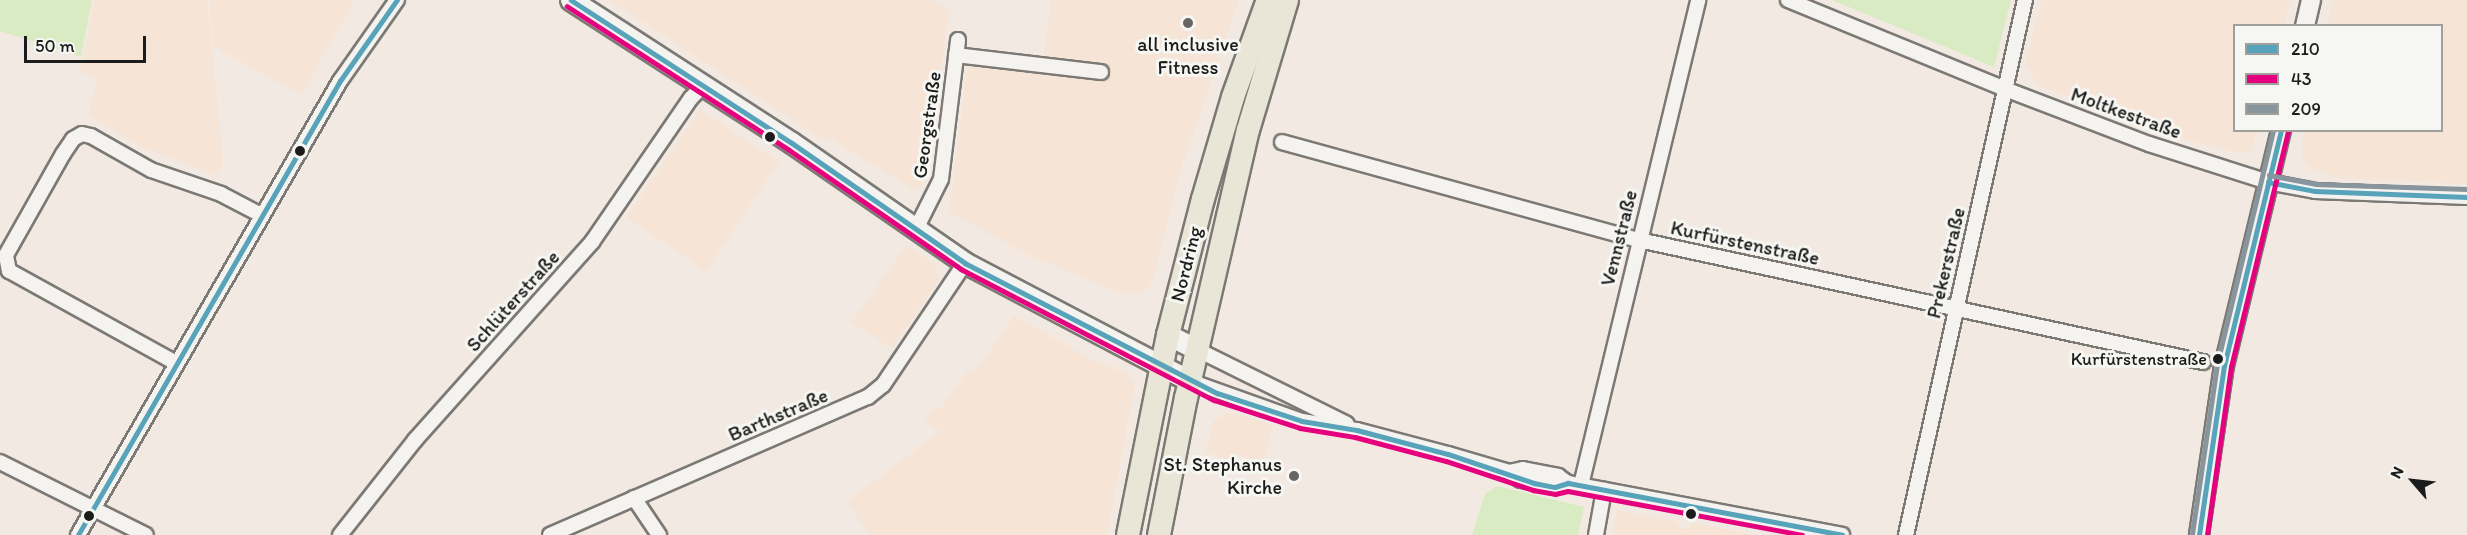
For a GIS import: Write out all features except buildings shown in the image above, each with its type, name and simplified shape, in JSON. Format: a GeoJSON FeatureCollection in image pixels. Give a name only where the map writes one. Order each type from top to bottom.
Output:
{"type":"FeatureCollection","features":[{"type":"Feature","properties":{"kind":"main road"},"geometry":{"type":"LineString","coordinates":[[571,0],[704,86],[964,263],[1190,381]]}},
{"type":"Feature","properties":{"kind":"main road","name":"Nordring"},"geometry":{"type":"LineString","coordinates":[[1128,535],[1168,335],[1233,98],[1268,0]]}},
{"type":"Feature","properties":{"kind":"main road","name":"Nordring"},"geometry":{"type":"LineString","coordinates":[[1159,535],[1190,381],[1248,130],[1287,0]]}},
{"type":"Feature","properties":{"kind":"main road"},"geometry":{"type":"LineString","coordinates":[[1168,335],[1198,350]]}},
{"type":"Feature","properties":{"kind":"street"},"geometry":{"type":"LineString","coordinates":[[78,535],[340,81],[397,0]]}},
{"type":"Feature","properties":{"kind":"street","name":"Vennstraße"},"geometry":{"type":"LineString","coordinates":[[1574,484],[1639,240],[1698,0]]}},
{"type":"Feature","properties":{"kind":"street","name":"Moltkestraße"},"geometry":{"type":"LineString","coordinates":[[1788,0],[2005,89],[2149,144],[2268,182],[2316,191],[2467,197]]}},
{"type":"Feature","properties":{"kind":"street","name":"Prekerstraße"},"geometry":{"type":"LineString","coordinates":[[1906,535],[2025,0]]}},
{"type":"Feature","properties":{"kind":"street"},"geometry":{"type":"LineString","coordinates":[[2305,24],[2311,0]]}},
{"type":"Feature","properties":{"kind":"street","name":"Georgstraße"},"geometry":{"type":"LineString","coordinates":[[915,231],[941,179],[958,40]]}},
{"type":"Feature","properties":{"kind":"street","name":"Georgstraße"},"geometry":{"type":"LineString","coordinates":[[956,55],[1101,72]]}},
{"type":"Feature","properties":{"kind":"street","name":"Schlüterstraße"},"geometry":{"type":"LineString","coordinates":[[340,535],[415,440],[592,242],[691,98],[704,86]]}},
{"type":"Feature","properties":{"kind":"street"},"geometry":{"type":"LineString","coordinates":[[2199,535],[2224,366],[2280,132]]}},
{"type":"Feature","properties":{"kind":"street"},"geometry":{"type":"LineString","coordinates":[[176,363],[9,271],[6,255],[63,154],[73,139],[82,134],[91,136],[151,170],[221,194],[261,215]]}},
{"type":"Feature","properties":{"kind":"street","name":"Kurfürstenstraße"},"geometry":{"type":"LineString","coordinates":[[1282,142],[1639,240],[2203,362]]}},
{"type":"Feature","properties":{"kind":"street","name":"Barthstraße"},"geometry":{"type":"LineString","coordinates":[[550,535],[868,397],[883,385],[964,263]]}},
{"type":"Feature","properties":{"kind":"street"},"geometry":{"type":"LineString","coordinates":[[1198,350],[1357,430]]}},
{"type":"Feature","properties":{"kind":"street"},"geometry":{"type":"LineString","coordinates":[[1190,381],[1302,421],[1357,430],[1509,472],[1523,469],[1558,476],[1574,484],[1842,535]]}},
{"type":"Feature","properties":{"kind":"street"},"geometry":{"type":"LineString","coordinates":[[0,462],[146,535]]}},
{"type":"Feature","properties":{"kind":"street"},"geometry":{"type":"LineString","coordinates":[[1596,535],[1604,490]]}},
{"type":"Feature","properties":{"kind":"street"},"geometry":{"type":"LineString","coordinates":[[634,498],[659,535]]}},
{"type":"Feature","properties":{"kind":"shaded area"},"geometry":{"type":"Polygon","coordinates":[[[94,0],[207,0],[223,161],[217,175],[143,148],[89,116],[97,77],[80,72],[94,0]]]}},
{"type":"Feature","properties":{"kind":"shaded area"},"geometry":{"type":"Polygon","coordinates":[[[209,0],[355,0],[301,95],[213,46],[209,0]]]}},
{"type":"Feature","properties":{"kind":"shaded area"},"geometry":{"type":"Polygon","coordinates":[[[609,0],[932,0],[949,10],[928,176],[921,186],[912,189],[833,140],[822,139],[609,0]]]}},
{"type":"Feature","properties":{"kind":"shaded area"},"geometry":{"type":"Polygon","coordinates":[[[1051,0],[1239,0],[1181,169],[1152,282],[1146,291],[1138,294],[1118,292],[1032,257],[949,212],[969,52],[1043,61],[1051,0]]]}},
{"type":"Feature","properties":{"kind":"shaded area"},"geometry":{"type":"Polygon","coordinates":[[[2042,0],[2290,0],[2284,24],[2233,24],[2233,132],[2257,132],[2252,150],[2242,154],[2171,136],[2039,86],[2025,64],[2042,0]]]}},
{"type":"Feature","properties":{"kind":"shaded area"},"geometry":{"type":"Polygon","coordinates":[[[2333,0],[2467,0],[2467,184],[2342,179],[2311,169],[2302,160],[2303,132],[2443,132],[2443,24],[2327,24],[2333,0]]]}},
{"type":"Feature","properties":{"kind":"shaded area"},"geometry":{"type":"Polygon","coordinates":[[[700,109],[779,162],[706,271],[627,218],[700,109]]]}},
{"type":"Feature","properties":{"kind":"shaded area"},"geometry":{"type":"Polygon","coordinates":[[[906,245],[935,264],[939,280],[892,348],[851,323],[906,245]]]}},
{"type":"Feature","properties":{"kind":"shaded area"},"geometry":{"type":"Polygon","coordinates":[[[1014,316],[1089,358],[1127,374],[1135,385],[1107,535],[869,535],[847,502],[940,431],[924,420],[935,406],[940,409],[969,369],[974,373],[1014,316]]]}},
{"type":"Feature","properties":{"kind":"shaded area"},"geometry":{"type":"Polygon","coordinates":[[[1230,412],[1273,425],[1263,462],[1234,454],[1232,461],[1206,453],[1213,421],[1230,412]]]}},
{"type":"Feature","properties":{"kind":"shaded area"},"geometry":{"type":"Polygon","coordinates":[[[1617,510],[1679,522],[1678,527],[1689,529],[1691,522],[1756,535],[1612,535],[1617,510]]]}},
{"type":"Feature","properties":{"kind":"green space"},"geometry":{"type":"Polygon","coordinates":[[[0,0],[92,0],[81,57],[0,31],[0,0]]]}},
{"type":"Feature","properties":{"kind":"green space"},"geometry":{"type":"Polygon","coordinates":[[[1832,0],[2011,0],[1994,67],[1832,0]]]}},
{"type":"Feature","properties":{"kind":"green space"},"geometry":{"type":"Polygon","coordinates":[[[1497,486],[1584,507],[1578,535],[1472,535],[1485,494],[1497,486]]]}},
{"type":"Feature","properties":{"kind":"transit line","name":"210"},"geometry":{"type":"LineString","coordinates":[[78,535],[340,81],[397,0]]}},
{"type":"Feature","properties":{"kind":"transit line","name":"210"},"geometry":{"type":"LineString","coordinates":[[571,0],[792,143],[965,263],[1217,393],[1302,421],[1357,430],[1448,454],[1534,483],[1555,487],[1568,483],[1842,535]]}},
{"type":"Feature","properties":{"kind":"transit line","name":"43"},"geometry":{"type":"LineString","coordinates":[[567,6],[788,149],[961,269],[1214,400],[1300,428],[1355,437],[1446,461],[1533,490],[1555,494],[1568,491],[1802,535]]}},
{"type":"Feature","properties":{"kind":"transit line","name":"209"},"geometry":{"type":"LineString","coordinates":[[2192,534],[2217,364],[2273,132]]}},
{"type":"Feature","properties":{"kind":"transit line","name":"210"},"geometry":{"type":"LineString","coordinates":[[2199,535],[2224,366],[2281,132]]}},
{"type":"Feature","properties":{"kind":"transit line","name":"43"},"geometry":{"type":"LineString","coordinates":[[2207,535],[2231,367],[2288,132]]}},
{"type":"Feature","properties":{"kind":"transit line","name":"209"},"geometry":{"type":"LineString","coordinates":[[2269,175],[2316,184],[2467,189]]}},
{"type":"Feature","properties":{"kind":"transit line","name":"210"},"geometry":{"type":"LineString","coordinates":[[2268,182],[2315,191],[2467,197]]}},
{"type":"Feature","properties":{"kind":"place","name":"all inclusive Fitness"},"geometry":{"type":"Point","coordinates":[1188,23]}},
{"type":"Feature","properties":{"kind":"place","name":"Kurfürstenstraße"},"geometry":{"type":"Point","coordinates":[2218,359]}},
{"type":"Feature","properties":{"kind":"place","name":"St. Stephanus Kirche"},"geometry":{"type":"Point","coordinates":[1294,476]}}]}
